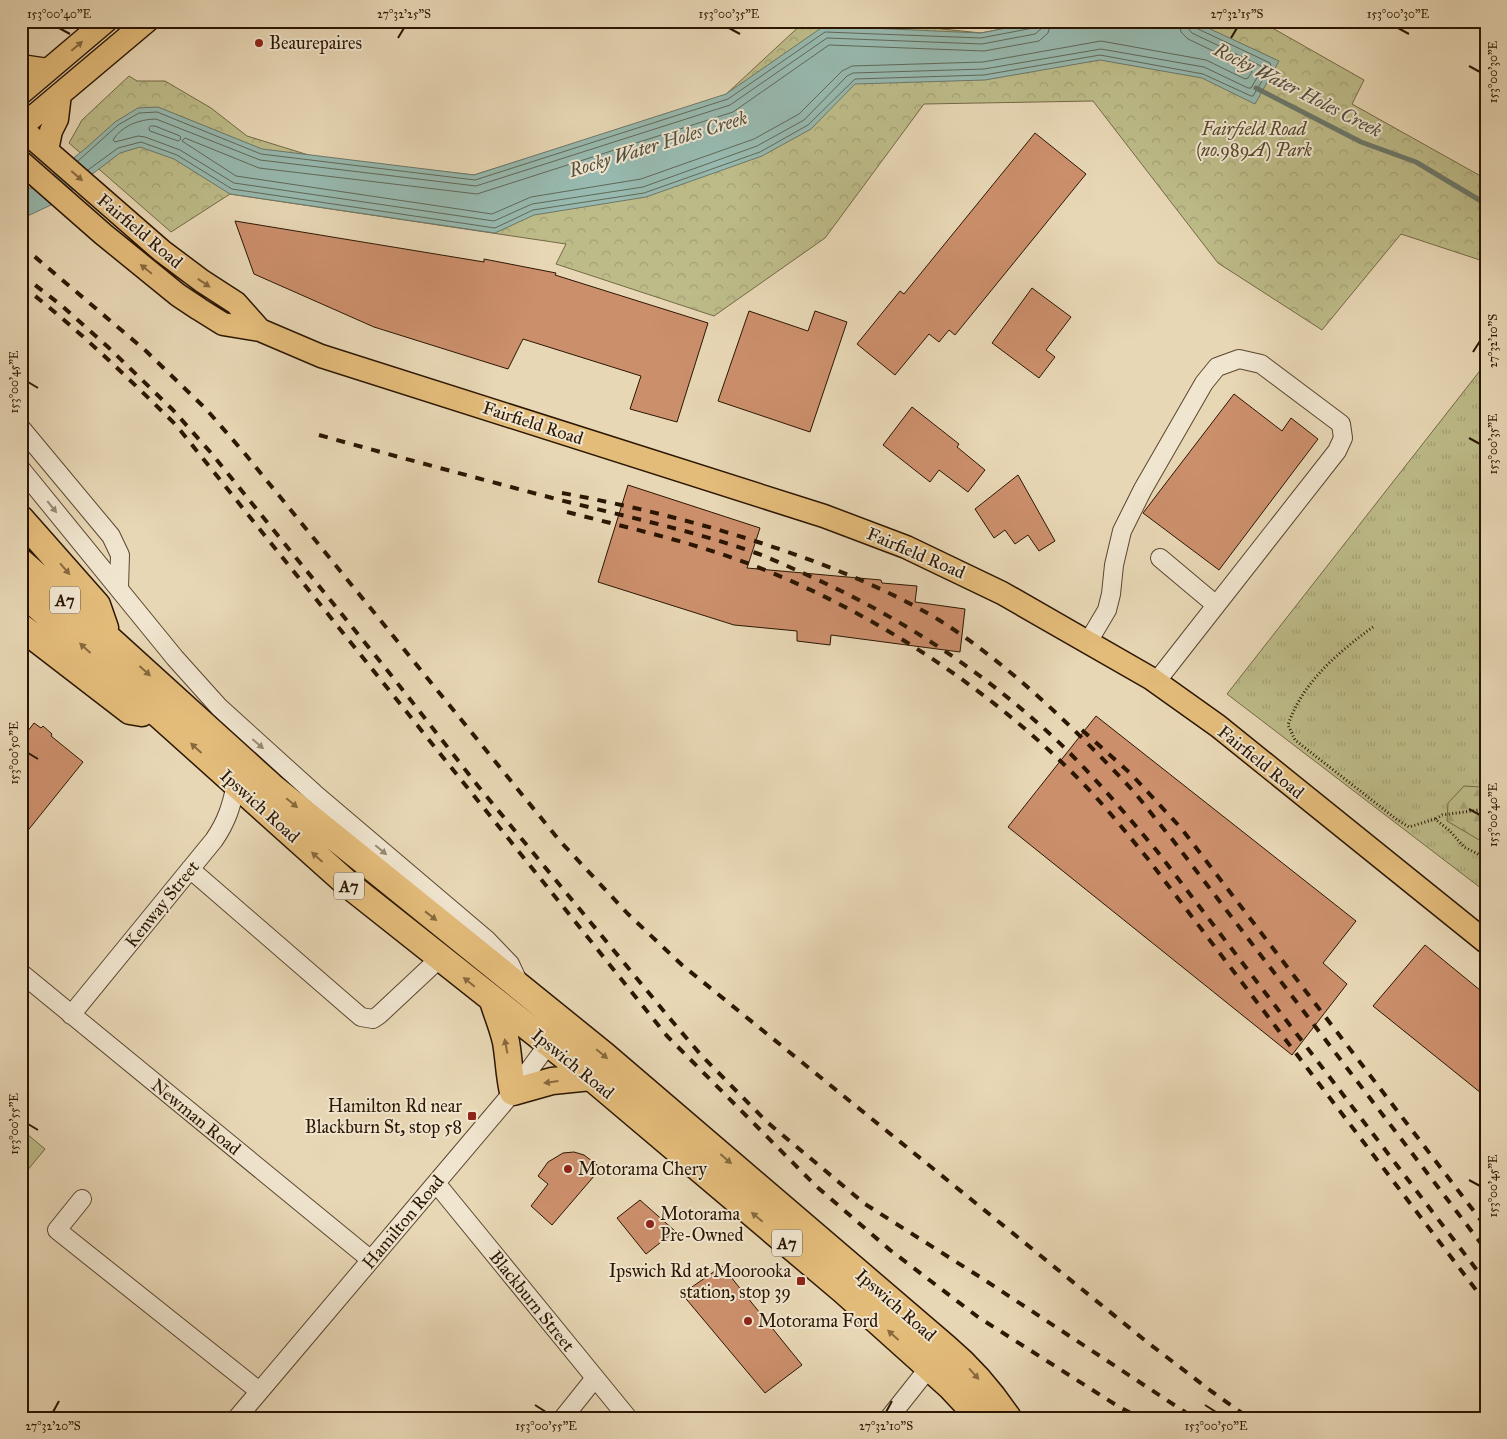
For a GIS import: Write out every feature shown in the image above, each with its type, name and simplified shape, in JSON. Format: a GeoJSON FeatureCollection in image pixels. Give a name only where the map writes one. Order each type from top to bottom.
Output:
{"type":"FeatureCollection","features":[{"type":"Feature","properties":{"kind":"highway"},"geometry":{"type":"LineString","coordinates":[[21,519],[97,606],[109,638]]}},
{"type":"Feature","properties":{"kind":"highway","name":"A7"},"geometry":{"type":"LineString","coordinates":[[21,562],[109,638]]}},
{"type":"Feature","properties":{"kind":"highway","name":"A7"},"geometry":{"type":"LineString","coordinates":[[21,591],[160,716]]}},
{"type":"Feature","properties":{"kind":"highway"},"geometry":{"type":"LineString","coordinates":[[21,627],[130,711],[160,716]]}},
{"type":"Feature","properties":{"kind":"highway","name":"Ipswich Road"},"geometry":{"type":"LineString","coordinates":[[109,638],[271,786],[522,988],[945,1347],[978,1378],[1008,1418]]}},
{"type":"Feature","properties":{"kind":"highway","name":"Ipswich Road"},"geometry":{"type":"LineString","coordinates":[[160,716],[350,886],[591,1077],[844,1290],[958,1393],[980,1418]]}},
{"type":"Feature","properties":{"kind":"highway"},"geometry":{"type":"LineString","coordinates":[[493,1001],[505,1039],[509,1058],[508,1075],[513,1092],[552,1081],[591,1077]]}},
{"type":"Feature","properties":{"kind":"main road"},"geometry":{"type":"LineString","coordinates":[[21,93],[106,21]]}},
{"type":"Feature","properties":{"kind":"main road"},"geometry":{"type":"LineString","coordinates":[[21,128],[148,21]]}},
{"type":"Feature","properties":{"kind":"main road"},"geometry":{"type":"LineString","coordinates":[[21,66],[48,70]]}},
{"type":"Feature","properties":{"kind":"main road"},"geometry":{"type":"LineString","coordinates":[[50,153],[51,131],[57,119],[60,94]]}},
{"type":"Feature","properties":{"kind":"main road","name":"Fairfield Road"},"geometry":{"type":"LineString","coordinates":[[21,128],[181,266],[236,303],[260,330]]}},
{"type":"Feature","properties":{"kind":"main road","name":"Fairfield Road"},"geometry":{"type":"LineString","coordinates":[[30,170],[178,295],[223,324],[260,330],[321,356],[816,513],[906,547],[972,577],[1156,682],[1218,726],[1486,942]]}},
{"type":"Feature","properties":{"kind":"street"},"geometry":{"type":"LineString","coordinates":[[1088,642],[1107,610],[1114,565],[1122,531],[1143,489],[1204,383],[1217,367],[1240,359],[1261,364],[1340,424],[1343,438],[1337,451],[1156,682]]}},
{"type":"Feature","properties":{"kind":"street"},"geometry":{"type":"LineString","coordinates":[[21,428],[111,536],[120,555],[118,588]]}},
{"type":"Feature","properties":{"kind":"street","name":"Ipswich Road"},"geometry":{"type":"LineString","coordinates":[[21,469],[196,683],[219,707],[314,793],[486,938],[510,964],[522,988]]}},
{"type":"Feature","properties":{"kind":"street"},"geometry":{"type":"LineString","coordinates":[[1160,558],[1216,605]]}},
{"type":"Feature","properties":{"kind":"street","name":"Kenway Street"},"geometry":{"type":"LineString","coordinates":[[71,1015],[214,840],[226,822],[236,785]]}},
{"type":"Feature","properties":{"kind":"street"},"geometry":{"type":"LineString","coordinates":[[190,869],[361,1017],[373,1019],[379,1015],[440,958]]}},
{"type":"Feature","properties":{"kind":"street","name":"Newman Road"},"geometry":{"type":"LineString","coordinates":[[21,974],[371,1260]]}},
{"type":"Feature","properties":{"kind":"street","name":"Hamilton Road"},"geometry":{"type":"LineString","coordinates":[[237,1418],[513,1092],[564,1023]]}},
{"type":"Feature","properties":{"kind":"street","name":"Blackburn Street"},"geometry":{"type":"LineString","coordinates":[[436,1183],[628,1418]]}},
{"type":"Feature","properties":{"kind":"street"},"geometry":{"type":"LineString","coordinates":[[82,1199],[56,1230],[259,1391]]}},
{"type":"Feature","properties":{"kind":"street"},"geometry":{"type":"LineString","coordinates":[[889,1418],[945,1347]]}},
{"type":"Feature","properties":{"kind":"street"},"geometry":{"type":"LineString","coordinates":[[563,1418],[595,1378]]}},
{"type":"Feature","properties":{"kind":"path"},"geometry":{"type":"LineString","coordinates":[[1373,627],[1353,642],[1315,678],[1292,713],[1288,725],[1295,740],[1396,819],[1409,826],[1435,819],[1442,815],[1486,809]]}},
{"type":"Feature","properties":{"kind":"path"},"geometry":{"type":"LineString","coordinates":[[1435,819],[1450,831],[1464,847],[1486,858]]}},
{"type":"Feature","properties":{"kind":"green space","name":"Fairfield Road (no.989A) Park"},"geometry":{"type":"Polygon","coordinates":[[[805,21],[897,21],[942,29],[981,33],[1027,24],[1032,21],[1260,21],[1364,80],[1352,104],[1486,179],[1486,262],[1401,234],[1322,330],[1218,263],[1093,101],[924,104],[825,238],[714,316],[556,264],[566,244],[230,194],[171,232],[69,143],[82,120],[129,76],[137,81],[165,81],[211,108],[247,136],[315,157],[474,175],[723,97],[805,21]]]}},
{"type":"Feature","properties":{"kind":"green space"},"geometry":{"type":"Polygon","coordinates":[[[1486,363],[1486,892],[1227,694],[1486,363]]]}},
{"type":"Feature","properties":{"kind":"green space"},"geometry":{"type":"Polygon","coordinates":[[[1464,786],[1480,787],[1486,790],[1486,844],[1447,821],[1448,803],[1464,786]]]}},
{"type":"Feature","properties":{"kind":"green space"},"geometry":{"type":"Polygon","coordinates":[[[21,1129],[45,1149],[21,1178],[21,1129]]]}},
{"type":"Feature","properties":{"kind":"water"},"geometry":{"type":"Polygon","coordinates":[[[1062,21],[1193,21],[1279,61],[1255,104],[1202,78],[1100,60],[985,80],[855,84],[811,129],[762,156],[646,197],[534,215],[495,233],[230,194],[174,159],[140,147],[120,153],[53,204],[21,219],[21,188],[36,188],[115,122],[138,108],[158,107],[262,149],[474,175],[726,94],[824,26],[981,33],[1027,24],[1062,21]]]}},
{"type":"Feature","properties":{"kind":"building"},"geometry":{"type":"Polygon","coordinates":[[[1035,133],[1086,174],[955,335],[949,330],[939,342],[929,334],[895,375],[857,344],[900,291],[904,294],[1035,133]]]}},
{"type":"Feature","properties":{"kind":"building"},"geometry":{"type":"Polygon","coordinates":[[[235,221],[484,262],[484,259],[556,273],[555,275],[708,323],[677,422],[630,409],[641,376],[523,339],[508,369],[374,327],[254,274],[235,221]]]}},
{"type":"Feature","properties":{"kind":"building"},"geometry":{"type":"Polygon","coordinates":[[[1032,288],[1071,317],[1046,350],[1055,357],[1039,378],[992,343],[1032,288]]]}},
{"type":"Feature","properties":{"kind":"building"},"geometry":{"type":"Polygon","coordinates":[[[749,311],[808,331],[815,311],[847,322],[810,432],[718,401],[749,311]]]}},
{"type":"Feature","properties":{"kind":"building"},"geometry":{"type":"Polygon","coordinates":[[[1234,394],[1282,431],[1291,418],[1318,439],[1219,570],[1143,513],[1234,394]]]}},
{"type":"Feature","properties":{"kind":"building"},"geometry":{"type":"Polygon","coordinates":[[[912,407],[959,444],[957,447],[985,470],[968,492],[939,470],[930,482],[883,445],[912,407]]]}},
{"type":"Feature","properties":{"kind":"building"},"geometry":{"type":"Polygon","coordinates":[[[1018,475],[1055,541],[1039,551],[1028,535],[1015,544],[1005,530],[994,538],[975,509],[1018,475]]]}},
{"type":"Feature","properties":{"kind":"building"},"geometry":{"type":"Polygon","coordinates":[[[628,485],[760,528],[747,568],[881,580],[882,583],[917,586],[915,602],[965,609],[960,652],[831,635],[830,645],[797,641],[797,631],[734,625],[598,582],[628,485]]]}},
{"type":"Feature","properties":{"kind":"building"},"geometry":{"type":"Polygon","coordinates":[[[1096,716],[1356,921],[1323,963],[1347,984],[1292,1055],[1008,827],[1096,716]]]}},
{"type":"Feature","properties":{"kind":"building"},"geometry":{"type":"Polygon","coordinates":[[[34,723],[41,728],[43,726],[52,734],[51,736],[83,762],[21,839],[21,740],[34,723]]]}},
{"type":"Feature","properties":{"kind":"building"},"geometry":{"type":"Polygon","coordinates":[[[1425,945],[1486,995],[1486,1097],[1373,1006],[1425,945]]]}},
{"type":"Feature","properties":{"kind":"building"},"geometry":{"type":"Polygon","coordinates":[[[574,1152],[584,1155],[601,1168],[552,1225],[531,1206],[548,1184],[538,1176],[548,1162],[563,1153],[574,1152]]]}},
{"type":"Feature","properties":{"kind":"building"},"geometry":{"type":"Polygon","coordinates":[[[640,1200],[675,1231],[646,1254],[617,1218],[640,1200]]]}},
{"type":"Feature","properties":{"kind":"building"},"geometry":{"type":"Polygon","coordinates":[[[722,1266],[802,1365],[765,1393],[682,1294],[722,1266]]]}},
{"type":"Feature","properties":{"kind":"waterway","name":"Rocky Water Holes Creek"},"geometry":{"type":"LineString","coordinates":[[1256,88],[1361,142],[1416,162],[1486,204]]}},
{"type":"Feature","properties":{"kind":"railway"},"geometry":{"type":"LineString","coordinates":[[21,245],[146,351],[206,409],[246,455],[559,840],[628,914],[682,965],[1147,1342],[1249,1418]]}},
{"type":"Feature","properties":{"kind":"railway"},"geometry":{"type":"LineString","coordinates":[[21,274],[62,306],[108,347],[173,410],[212,454],[391,675],[478,786],[672,1021],[701,1055],[767,1122],[865,1204],[980,1277],[1194,1418]]}},
{"type":"Feature","properties":{"kind":"railway"},"geometry":{"type":"LineString","coordinates":[[21,285],[81,335],[176,425],[667,1036],[816,1186],[890,1250],[978,1317],[1116,1405],[1140,1418]]}},
{"type":"Feature","properties":{"kind":"railway"},"geometry":{"type":"LineString","coordinates":[[319,435],[556,499],[682,530],[756,553],[775,560],[871,606],[964,664],[994,686],[1050,734],[1105,791],[1157,851],[1486,1282]]}},
{"type":"Feature","properties":{"kind":"railway"},"geometry":{"type":"LineString","coordinates":[[562,493],[623,505],[713,528],[837,570],[889,593],[939,620],[1013,674],[1082,738],[1142,802],[1486,1250]]}},
{"type":"Feature","properties":{"kind":"railway"},"geometry":{"type":"LineString","coordinates":[[567,512],[706,549],[752,565],[800,585],[848,608],[895,635],[941,665],[1027,731],[1102,804],[1148,859],[1486,1303]]}},
{"type":"Feature","properties":{"kind":"railway"},"geometry":{"type":"LineString","coordinates":[[1082,730],[1131,774],[1181,828],[1486,1227]]}},
{"type":"Feature","properties":{"kind":"place","name":"Beaurepaires"},"geometry":{"type":"Point","coordinates":[259,43]}},
{"type":"Feature","properties":{"kind":"place","name":"Hamilton Rd near Blackburn St, stop 58"},"geometry":{"type":"Point","coordinates":[472,1116]}},
{"type":"Feature","properties":{"kind":"place","name":"Motorama Chery"},"geometry":{"type":"Point","coordinates":[568,1169]}},
{"type":"Feature","properties":{"kind":"place","name":"Motorama Pre-Owned"},"geometry":{"type":"Point","coordinates":[650,1224]}},
{"type":"Feature","properties":{"kind":"place","name":"Ipswich Rd at Moorooka station, stop 39"},"geometry":{"type":"Point","coordinates":[801,1281]}},
{"type":"Feature","properties":{"kind":"place","name":"Motorama Ford"},"geometry":{"type":"Point","coordinates":[748,1321]}}]}
